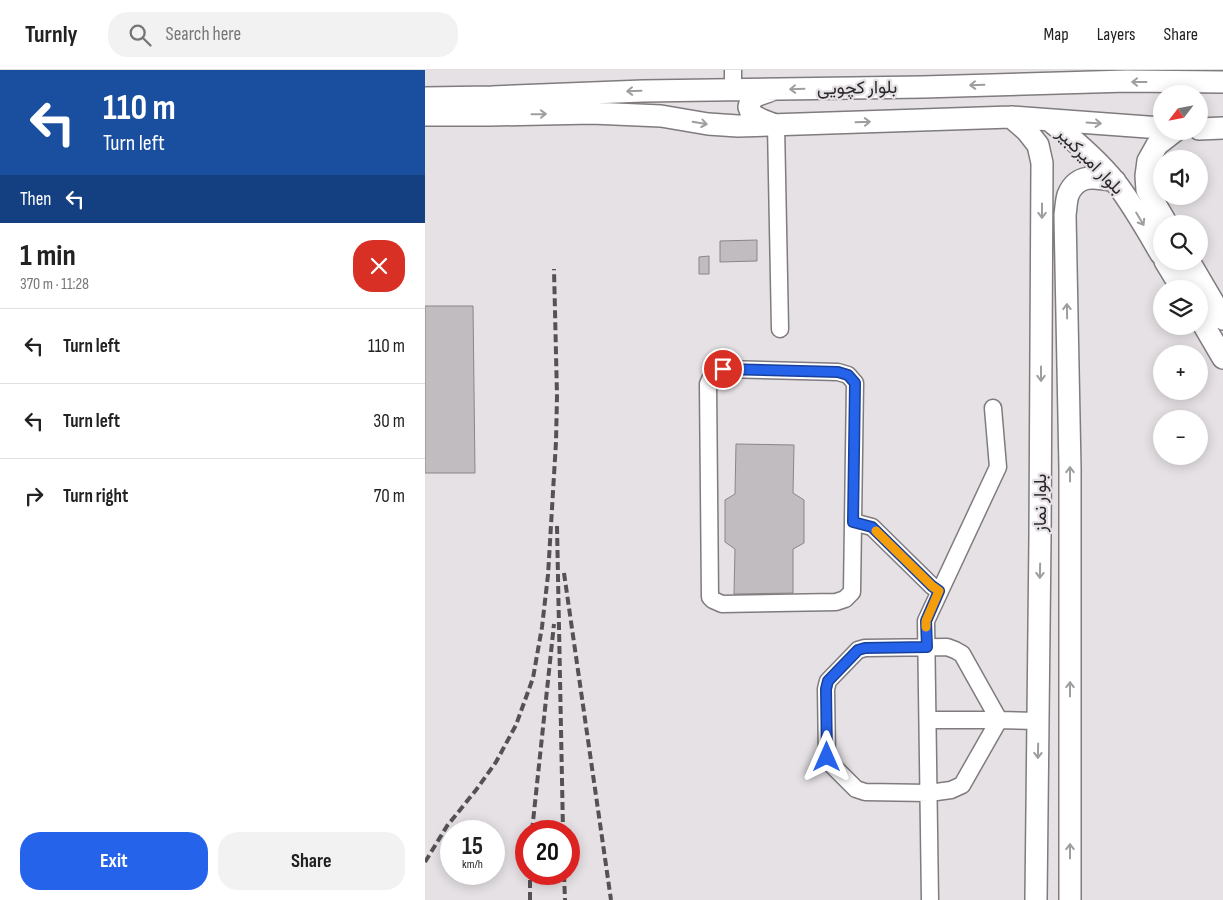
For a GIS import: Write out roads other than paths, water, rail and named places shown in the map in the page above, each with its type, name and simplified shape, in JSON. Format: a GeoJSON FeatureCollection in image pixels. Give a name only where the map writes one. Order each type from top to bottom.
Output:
{"type":"FeatureCollection","features":[{"type":"Feature","properties":{"kind":"main road","name":"بلوار کچویی"},"geometry":{"type":"LineString","coordinates":[[491,106],[733,80],[772,90],[1127,82],[1223,82]]}},
{"type":"Feature","properties":{"kind":"main road"},"geometry":{"type":"LineString","coordinates":[[425,88],[459,89],[491,106]]}},
{"type":"Feature","properties":{"kind":"main road"},"geometry":{"type":"LineString","coordinates":[[772,90],[751,99],[749,107],[752,114],[776,125]]}},
{"type":"Feature","properties":{"kind":"main road"},"geometry":{"type":"LineString","coordinates":[[425,98],[491,106]]}},
{"type":"Feature","properties":{"kind":"main road","name":"بلوار کچویی"},"geometry":{"type":"LineString","coordinates":[[491,106],[661,116],[708,124],[738,126],[1011,117],[1153,127]]}},
{"type":"Feature","properties":{"kind":"main road"},"geometry":{"type":"LineString","coordinates":[[425,115],[491,106]]}},
{"type":"Feature","properties":{"kind":"main road"},"geometry":{"type":"LineString","coordinates":[[425,126],[455,126],[491,106]]}},
{"type":"Feature","properties":{"kind":"main road","name":"بلوار نماز"},"geometry":{"type":"LineString","coordinates":[[1011,117],[1027,131],[1038,145],[1042,163],[1041,502],[1036,900]]}},
{"type":"Feature","properties":{"kind":"main road","name":"بلوار امیرکبیر"},"geometry":{"type":"LineString","coordinates":[[1049,120],[1081,146],[1115,181],[1153,241]]}},
{"type":"Feature","properties":{"kind":"main road"},"geometry":{"type":"LineString","coordinates":[[1208,129],[1223,128]]}},
{"type":"Feature","properties":{"kind":"main road","name":"بلوار امیرکبیر"},"geometry":{"type":"LineString","coordinates":[[1162,215],[1147,190],[1146,176],[1148,161],[1157,145],[1163,140]]}},
{"type":"Feature","properties":{"kind":"main road","name":"بلوار نماز"},"geometry":{"type":"LineString","coordinates":[[1070,900],[1070,502],[1065,216],[1068,195],[1075,184],[1085,178],[1096,177],[1115,181]]}},
{"type":"Feature","properties":{"kind":"main road"},"geometry":{"type":"LineString","coordinates":[[1194,270],[1223,319]]}},
{"type":"Feature","properties":{"kind":"main road"},"geometry":{"type":"LineString","coordinates":[[1208,332],[1223,358]]}},
{"type":"Feature","properties":{"kind":"main road"},"geometry":{"type":"LineString","coordinates":[[1041,502],[1047,508],[1055,511],[1064,509],[1070,502]]}},
{"type":"Feature","properties":{"kind":"main road"},"geometry":{"type":"LineString","coordinates":[[1040,537],[1048,526],[1055,523],[1070,532]]}},
{"type":"Feature","properties":{"kind":"street"},"geometry":{"type":"LineString","coordinates":[[776,125],[780,330]]}},
{"type":"Feature","properties":{"kind":"street"},"geometry":{"type":"LineString","coordinates":[[723,369],[838,372],[848,375],[855,383],[853,522],[852,592],[845,599],[836,602],[722,604],[713,600],[710,596],[708,384],[713,373],[723,369]]}},
{"type":"Feature","properties":{"kind":"street"},"geometry":{"type":"LineString","coordinates":[[930,900],[926,621],[998,467],[993,408]]}},
{"type":"Feature","properties":{"kind":"street"},"geometry":{"type":"LineString","coordinates":[[853,522],[872,527],[939,591]]}},
{"type":"Feature","properties":{"kind":"street"},"geometry":{"type":"LineString","coordinates":[[947,647],[962,654],[999,720],[962,785],[951,790],[929,793],[865,792],[856,789],[829,762],[827,757],[826,689],[828,681],[858,650],[865,648],[947,647]]}},
{"type":"Feature","properties":{"kind":"street"},"geometry":{"type":"LineString","coordinates":[[928,720],[1038,721]]}},
{"type":"Feature","properties":{"kind":"railway"},"geometry":{"type":"LineString","coordinates":[[425,862],[447,826],[496,762],[516,725],[533,678],[542,627],[548,575],[556,442],[557,396],[554,269]]}},
{"type":"Feature","properties":{"kind":"railway"},"geometry":{"type":"LineString","coordinates":[[557,526],[563,820]]}},
{"type":"Feature","properties":{"kind":"railway"},"geometry":{"type":"LineString","coordinates":[[564,573],[611,900]]}},
{"type":"Feature","properties":{"kind":"railway"},"geometry":{"type":"LineString","coordinates":[[533,820],[554,624]]}},
{"type":"Feature","properties":{"kind":"railway"},"geometry":{"type":"LineString","coordinates":[[530,885],[530,900]]}},
{"type":"Feature","properties":{"kind":"railway"},"geometry":{"type":"LineString","coordinates":[[564,885],[565,900]]}}]}
